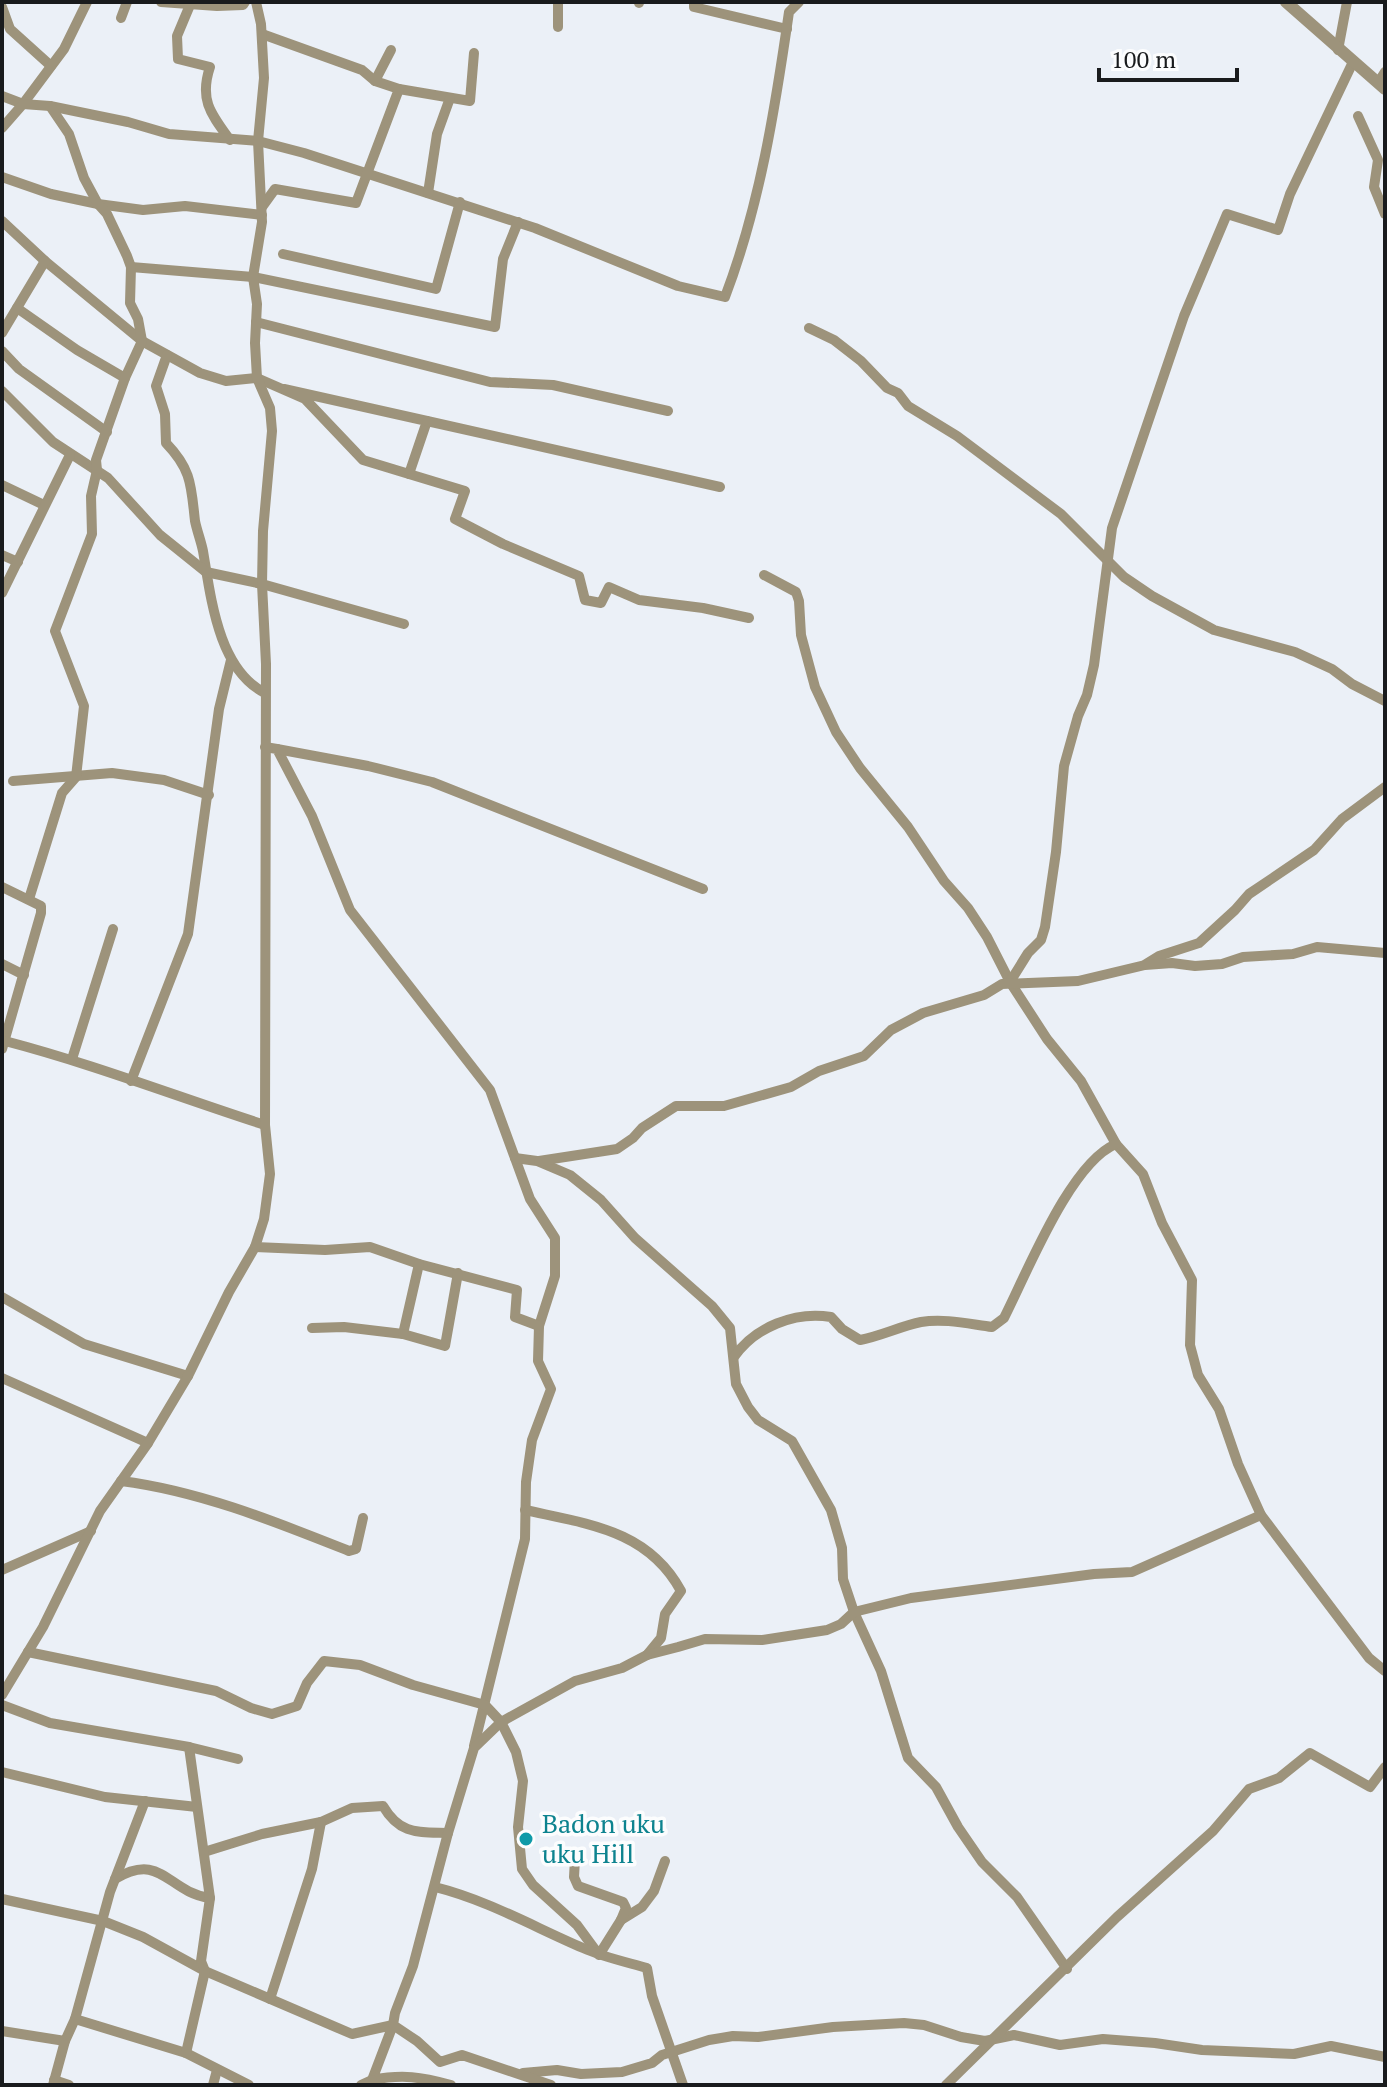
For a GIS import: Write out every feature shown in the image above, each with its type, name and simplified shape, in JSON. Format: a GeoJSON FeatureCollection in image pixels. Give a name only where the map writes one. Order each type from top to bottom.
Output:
{"type":"FeatureCollection","features":[{"type":"Feature","properties":{"kind":"street"},"geometry":{"type":"LineString","coordinates":[[2,128],[64,49],[87,2]]}},
{"type":"Feature","properties":{"kind":"street"},"geometry":{"type":"LineString","coordinates":[[121,18],[127,2]]}},
{"type":"Feature","properties":{"kind":"street"},"geometry":{"type":"LineString","coordinates":[[161,2],[230,6],[245,2]]}},
{"type":"Feature","properties":{"kind":"street"},"geometry":{"type":"LineString","coordinates":[[2,1695],[28,1652],[100,1511],[148,1443],[188,1376],[255,1247],[264,1219],[270,1174],[265,1125],[266,664],[262,584],[263,531],[272,431],[270,408],[257,378],[253,277],[262,211],[258,141],[264,78],[262,34],[256,2]]}},
{"type":"Feature","properties":{"kind":"street"},"geometry":{"type":"LineString","coordinates":[[558,2],[558,27]]}},
{"type":"Feature","properties":{"kind":"street"},"geometry":{"type":"LineString","coordinates":[[694,2],[694,7],[787,29]]}},
{"type":"Feature","properties":{"kind":"street"},"geometry":{"type":"LineString","coordinates":[[2,96],[23,104],[50,106],[128,122],[169,134],[258,141],[460,202],[678,286],[725,297],[759,192],[789,12],[799,2]]}},
{"type":"Feature","properties":{"kind":"street"},"geometry":{"type":"LineString","coordinates":[[1286,2],[1338,50],[1383,81]]}},
{"type":"Feature","properties":{"kind":"street"},"geometry":{"type":"LineString","coordinates":[[1338,50],[1347,2]]}},
{"type":"Feature","properties":{"kind":"street"},"geometry":{"type":"LineString","coordinates":[[2,4],[10,29],[51,66]]}},
{"type":"Feature","properties":{"kind":"street"},"geometry":{"type":"LineString","coordinates":[[190,5],[177,36],[178,59],[210,67],[205,80],[204,98],[214,119],[230,140]]}},
{"type":"Feature","properties":{"kind":"street"},"geometry":{"type":"LineString","coordinates":[[262,34],[362,70],[375,81],[399,89],[470,101],[474,53]]}},
{"type":"Feature","properties":{"kind":"street"},"geometry":{"type":"LineString","coordinates":[[375,81],[391,50]]}},
{"type":"Feature","properties":{"kind":"street"},"geometry":{"type":"LineString","coordinates":[[537,1161],[617,1149],[676,1106],[724,1106],[791,1087],[819,1071],[864,1056],[891,1030],[923,1013],[984,995],[1010,982],[1028,953],[1041,940],[1045,927],[1064,766],[1094,665],[1112,528],[1182,320],[1227,214],[1278,230],[1290,194],[1353,62]]}},
{"type":"Feature","properties":{"kind":"street"},"geometry":{"type":"LineString","coordinates":[[262,211],[275,189],[356,203],[399,89]]}},
{"type":"Feature","properties":{"kind":"street"},"geometry":{"type":"LineString","coordinates":[[428,193],[437,134],[450,98]]}},
{"type":"Feature","properties":{"kind":"street"},"geometry":{"type":"LineString","coordinates":[[29,899],[62,793],[76,775],[84,706],[55,631],[92,534],[91,496],[96,460],[125,378],[142,341],[138,319],[130,303],[131,267],[107,214],[84,178],[69,134],[50,106]]}},
{"type":"Feature","properties":{"kind":"street"},"geometry":{"type":"LineString","coordinates":[[1358,116],[1378,160],[1374,187],[1385,214]]}},
{"type":"Feature","properties":{"kind":"street"},"geometry":{"type":"LineString","coordinates":[[2,177],[51,194],[143,210],[185,206],[262,211]]}},
{"type":"Feature","properties":{"kind":"street"},"geometry":{"type":"LineString","coordinates":[[283,254],[436,289],[460,202]]}},
{"type":"Feature","properties":{"kind":"street"},"geometry":{"type":"LineString","coordinates":[[2,221],[142,341],[200,373],[226,381],[257,378],[284,389],[305,399],[363,460],[465,491],[455,519],[503,544],[579,576],[585,600],[601,603],[609,587],[639,600],[703,608],[749,618]]}},
{"type":"Feature","properties":{"kind":"street"},"geometry":{"type":"LineString","coordinates":[[131,267],[253,277],[495,327],[503,259],[518,222]]}},
{"type":"Feature","properties":{"kind":"street"},"geometry":{"type":"LineString","coordinates":[[2,333],[45,261]]}},
{"type":"Feature","properties":{"kind":"street"},"geometry":{"type":"LineString","coordinates":[[17,308],[77,350],[125,378]]}},
{"type":"Feature","properties":{"kind":"street"},"geometry":{"type":"LineString","coordinates":[[256,322],[490,382],[553,385],[668,411]]}},
{"type":"Feature","properties":{"kind":"street"},"geometry":{"type":"LineString","coordinates":[[809,328],[834,340],[861,361],[887,388],[898,393],[908,406],[957,436],[1061,514],[1124,577],[1152,596],[1214,630],[1295,652],[1332,669],[1352,684],[1385,701]]}},
{"type":"Feature","properties":{"kind":"street"},"geometry":{"type":"LineString","coordinates":[[2,351],[19,369],[107,432]]}},
{"type":"Feature","properties":{"kind":"street"},"geometry":{"type":"LineString","coordinates":[[167,355],[156,386],[165,414],[166,443],[182,459],[191,482],[195,523],[206,572],[231,660],[244,678],[265,693]]}},
{"type":"Feature","properties":{"kind":"street"},"geometry":{"type":"LineString","coordinates":[[284,389],[720,487]]}},
{"type":"Feature","properties":{"kind":"street"},"geometry":{"type":"LineString","coordinates":[[2,391],[53,442],[97,470],[160,535],[206,572],[262,584],[404,624]]}},
{"type":"Feature","properties":{"kind":"street"},"geometry":{"type":"LineString","coordinates":[[409,474],[427,421]]}},
{"type":"Feature","properties":{"kind":"street"},"geometry":{"type":"LineString","coordinates":[[2,593],[70,455]]}},
{"type":"Feature","properties":{"kind":"street"},"geometry":{"type":"LineString","coordinates":[[2,485],[44,505]]}},
{"type":"Feature","properties":{"kind":"street"},"geometry":{"type":"LineString","coordinates":[[2,555],[18,562]]}},
{"type":"Feature","properties":{"kind":"street"},"geometry":{"type":"LineString","coordinates":[[764,575],[796,592],[801,635],[815,687],[836,732],[860,768],[908,827],[944,881],[968,908],[1047,1039],[1081,1081],[1116,1144],[1143,1174],[1162,1223],[1192,1280],[1190,1345],[1198,1375],[1219,1409],[1238,1464],[1261,1515],[1369,1658],[1385,1671]]}},
{"type":"Feature","properties":{"kind":"street"},"geometry":{"type":"LineString","coordinates":[[131,1081],[188,934],[219,709],[231,660]]}},
{"type":"Feature","properties":{"kind":"street"},"geometry":{"type":"LineString","coordinates":[[265,747],[368,766],[432,782],[703,889]]}},
{"type":"Feature","properties":{"kind":"street"},"geometry":{"type":"LineString","coordinates":[[277,749],[312,816],[350,910],[490,1090],[530,1199],[555,1238],[555,1276],[539,1326],[538,1361],[551,1389],[532,1440],[526,1482],[525,1539],[474,1748],[413,1966],[372,2080]]}},
{"type":"Feature","properties":{"kind":"street"},"geometry":{"type":"LineString","coordinates":[[13,781],[112,773],[164,780],[209,795]]}},
{"type":"Feature","properties":{"kind":"street"},"geometry":{"type":"LineString","coordinates":[[1145,965],[1159,956],[1199,943],[1249,894],[1314,850],[1342,819],[1385,787]]}},
{"type":"Feature","properties":{"kind":"street"},"geometry":{"type":"LineString","coordinates":[[2,887],[41,906],[3,1045],[72,1059],[265,1125]]}},
{"type":"Feature","properties":{"kind":"street"},"geometry":{"type":"LineString","coordinates":[[72,1059],[113,929]]}},
{"type":"Feature","properties":{"kind":"street"},"geometry":{"type":"LineString","coordinates":[[1010,982],[1078,981],[1145,965],[1222,964],[1243,957],[1293,954],[1317,947],[1385,953]]}},
{"type":"Feature","properties":{"kind":"street"},"geometry":{"type":"LineString","coordinates":[[2,964],[24,975]]}},
{"type":"Feature","properties":{"kind":"street"},"geometry":{"type":"LineString","coordinates":[[734,1357],[744,1342],[771,1325],[813,1314],[831,1317],[842,1329],[860,1340],[921,1322],[957,1322],[992,1327],[1004,1318],[1066,1196],[1103,1149],[1116,1144]]}},
{"type":"Feature","properties":{"kind":"street"},"geometry":{"type":"LineString","coordinates":[[515,1158],[537,1161],[570,1175],[601,1200],[635,1238],[712,1306],[730,1328],[736,1384],[748,1407],[758,1420],[792,1441],[831,1510],[842,1548],[843,1579],[854,1612],[881,1671],[908,1758],[936,1787],[982,1862],[1017,1897],[1067,1969]]}},
{"type":"Feature","properties":{"kind":"street"},"geometry":{"type":"LineString","coordinates":[[255,1247],[325,1250],[370,1247],[419,1264],[517,1290],[515,1317],[539,1326]]}},
{"type":"Feature","properties":{"kind":"street"},"geometry":{"type":"LineString","coordinates":[[403,1334],[419,1264]]}},
{"type":"Feature","properties":{"kind":"street"},"geometry":{"type":"LineString","coordinates":[[312,1328],[344,1327],[403,1334],[445,1346],[458,1273]]}},
{"type":"Feature","properties":{"kind":"street"},"geometry":{"type":"LineString","coordinates":[[2,1297],[84,1344],[188,1376]]}},
{"type":"Feature","properties":{"kind":"street"},"geometry":{"type":"LineString","coordinates":[[2,1378],[148,1443]]}},
{"type":"Feature","properties":{"kind":"street"},"geometry":{"type":"LineString","coordinates":[[121,1481],[159,1486],[214,1502],[349,1551],[356,1549],[363,1518]]}},
{"type":"Feature","properties":{"kind":"street"},"geometry":{"type":"LineString","coordinates":[[525,1510],[603,1527],[643,1546],[670,1570],[681,1591],[665,1614],[661,1638],[647,1655]]}},
{"type":"Feature","properties":{"kind":"street"},"geometry":{"type":"LineString","coordinates":[[474,1748],[501,1722],[575,1681],[622,1668],[647,1655],[705,1639],[762,1640],[827,1630],[841,1624],[854,1612],[911,1598],[1094,1574],[1132,1572],[1261,1515]]}},
{"type":"Feature","properties":{"kind":"street"},"geometry":{"type":"LineString","coordinates":[[2,1570],[91,1531]]}},
{"type":"Feature","properties":{"kind":"street"},"geometry":{"type":"LineString","coordinates":[[28,1652],[216,1691],[251,1708],[272,1714],[297,1706],[307,1683],[324,1661],[360,1665],[413,1685],[485,1705],[501,1722],[516,1752],[523,1781],[518,1827],[522,1869],[533,1885],[577,1925],[599,1955]]}},
{"type":"Feature","properties":{"kind":"street"},"geometry":{"type":"LineString","coordinates":[[2,1705],[50,1723],[189,1747],[238,1759]]}},
{"type":"Feature","properties":{"kind":"street"},"geometry":{"type":"LineString","coordinates":[[186,2053],[205,1971],[201,1961],[210,1898],[189,1747]]}},
{"type":"Feature","properties":{"kind":"street"},"geometry":{"type":"LineString","coordinates":[[946,2085],[1117,1917],[1213,1831],[1249,1789],[1279,1778],[1310,1753],[1370,1787],[1385,1767]]}},
{"type":"Feature","properties":{"kind":"street"},"geometry":{"type":"LineString","coordinates":[[2,1772],[105,1797],[197,1807]]}},
{"type":"Feature","properties":{"kind":"street"},"geometry":{"type":"LineString","coordinates":[[69,2085],[54,2082],[115,1879],[145,1801]]}},
{"type":"Feature","properties":{"kind":"street"},"geometry":{"type":"LineString","coordinates":[[204,1852],[262,1834],[321,1822],[352,1808],[383,1806],[390,1819],[410,1831],[448,1833]]}},
{"type":"Feature","properties":{"kind":"street"},"geometry":{"type":"LineString","coordinates":[[270,1999],[312,1869],[321,1822]]}},
{"type":"Feature","properties":{"kind":"street"},"geometry":{"type":"LineString","coordinates":[[575,1859],[574,1877],[578,1886],[623,1902],[626,1908],[599,1955]]}},
{"type":"Feature","properties":{"kind":"street"},"geometry":{"type":"LineString","coordinates":[[621,1920],[631,1916],[648,1899],[665,1861]]}},
{"type":"Feature","properties":{"kind":"street"},"geometry":{"type":"LineString","coordinates":[[115,1879],[130,1871],[157,1870],[181,1889],[210,1898]]}},
{"type":"Feature","properties":{"kind":"street"},"geometry":{"type":"LineString","coordinates":[[435,1887],[460,1893],[599,1955],[647,1968],[652,1996],[683,2085]]}},
{"type":"Feature","properties":{"kind":"street"},"geometry":{"type":"LineString","coordinates":[[2,1899],[103,1921],[143,1937],[205,1971],[352,2034],[393,2025],[440,2062],[462,2055],[551,2085]]}},
{"type":"Feature","properties":{"kind":"street"},"geometry":{"type":"LineString","coordinates":[[75,2019],[186,2053],[249,2085]]}},
{"type":"Feature","properties":{"kind":"street"},"geometry":{"type":"LineString","coordinates":[[517,2074],[557,2070],[581,2074],[622,2072],[709,2040],[881,2024],[924,2025],[985,2041],[1014,2035],[1060,2045],[1103,2039],[1202,2050],[1294,2054],[1331,2046],[1385,2057]]}},
{"type":"Feature","properties":{"kind":"street"},"geometry":{"type":"LineString","coordinates":[[2,2031],[65,2041]]}},
{"type":"Feature","properties":{"kind":"street"},"geometry":{"type":"LineString","coordinates":[[213,2085],[217,2070]]}},
{"type":"Feature","properties":{"kind":"street"},"geometry":{"type":"LineString","coordinates":[[361,2085],[399,2075],[451,2085]]}},
{"type":"Feature","properties":{"kind":"place","name":"Badon uku uku Hill"},"geometry":{"type":"Point","coordinates":[526,1839]}}]}
